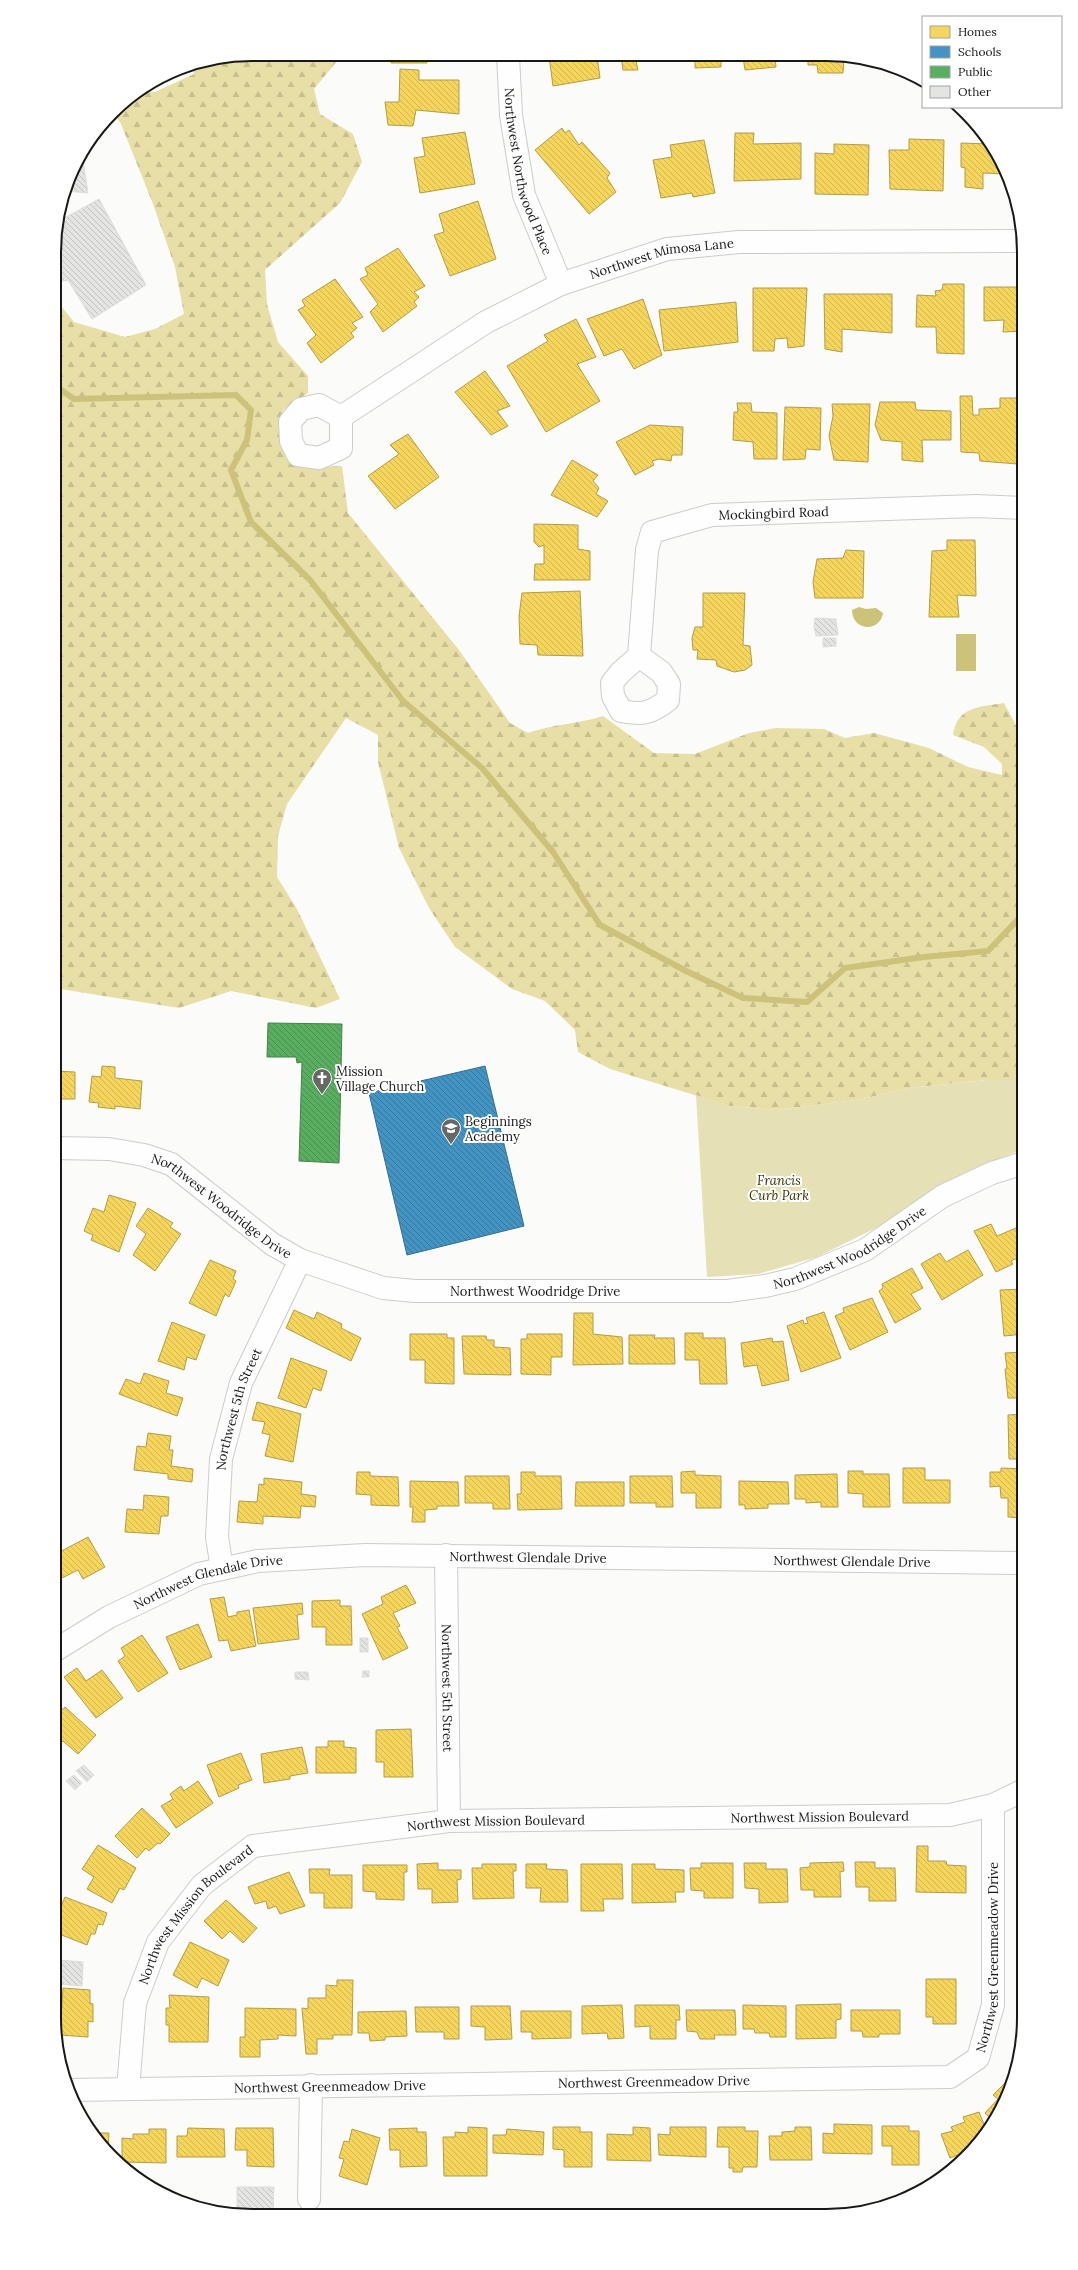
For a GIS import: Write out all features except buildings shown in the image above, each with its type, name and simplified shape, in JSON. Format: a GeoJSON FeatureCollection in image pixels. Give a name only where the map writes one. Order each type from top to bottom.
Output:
{"type":"FeatureCollection","features":[{"type":"Feature","properties":{"kind":"street","name":"Northwest Northwood Place"},"geometry":{"type":"LineString","coordinates":[[508,61],[511,115],[524,195],[561,284]]}},
{"type":"Feature","properties":{"kind":"street","name":"Northwest Mimosa Lane"},"geometry":{"type":"LineString","coordinates":[[341,417],[486,322],[561,284],[667,249],[718,244],[819,241],[1017,241]]}},
{"type":"Feature","properties":{"kind":"street","name":"Mockingbird Road"},"geometry":{"type":"LineString","coordinates":[[639,656],[647,550],[652,532],[712,515],[976,506],[1017,508]]}},
{"type":"Feature","properties":{"kind":"street","name":"Northwest Woodridge Drive"},"geometry":{"type":"LineString","coordinates":[[61,1148],[108,1149],[144,1155],[171,1164],[272,1244],[300,1260],[383,1288],[415,1291],[728,1291],[765,1286],[795,1279],[865,1250],[943,1196],[992,1173],[1017,1165]]}},
{"type":"Feature","properties":{"kind":"street","name":"Northwest 5th Street"},"geometry":{"type":"LineString","coordinates":[[222,1569],[217,1537],[221,1459],[241,1383],[300,1260]]}},
{"type":"Feature","properties":{"kind":"street","name":"Northwest Glendale Drive"},"geometry":{"type":"LineString","coordinates":[[61,1647],[109,1617],[199,1574],[266,1561],[365,1555],[446,1555],[1017,1563]]}},
{"type":"Feature","properties":{"kind":"street","name":"Northwest 5th Street"},"geometry":{"type":"LineString","coordinates":[[446,1555],[449,1821]]}},
{"type":"Feature","properties":{"kind":"street","name":"Northwest Mission Boulevard"},"geometry":{"type":"LineString","coordinates":[[128,2090],[135,2003],[158,1942],[202,1885],[253,1846],[449,1821],[950,1814],[992,1805],[1017,1793]]}},
{"type":"Feature","properties":{"kind":"street","name":"Northwest Greenmeadow Drive"},"geometry":{"type":"LineString","coordinates":[[76,2090],[950,2077],[978,2058],[993,2005],[992,1805]]}},
{"type":"Feature","properties":{"kind":"street"},"geometry":{"type":"LineString","coordinates":[[309,2199],[310,2086]]}},
{"type":"Feature","properties":{"kind":"green space"},"geometry":{"type":"Polygon","coordinates":[[[240,61],[337,61],[314,89],[320,114],[353,134],[362,162],[340,203],[265,270],[267,304],[278,342],[308,376],[308,393],[283,410],[279,440],[290,461],[320,467],[342,466],[348,513],[459,650],[510,723],[528,733],[603,716],[654,753],[695,754],[749,733],[776,728],[824,729],[845,738],[874,733],[929,748],[968,767],[1002,775],[1002,764],[984,747],[953,735],[955,725],[959,718],[965,713],[978,707],[1004,703],[1017,727],[1017,1080],[986,1080],[908,1088],[863,1099],[776,1110],[730,1106],[610,1069],[578,1052],[575,1030],[545,1001],[512,989],[455,947],[429,908],[399,848],[378,762],[378,735],[346,718],[287,804],[278,836],[277,877],[297,909],[340,999],[316,1008],[231,991],[179,1008],[61,989],[61,306],[74,322],[125,337],[155,329],[184,314],[175,267],[153,204],[121,124],[117,117],[126,108],[146,93],[155,92],[194,74],[193,70],[240,61]]]}},
{"type":"Feature","properties":{"kind":"green space","name":"Francis Curb Park"},"geometry":{"type":"Polygon","coordinates":[[[987,1080],[1017,1080],[1017,1152],[975,1168],[940,1185],[880,1226],[817,1257],[758,1274],[707,1277],[696,1095],[730,1106],[776,1110],[863,1099],[908,1088],[987,1080]]]}},
{"type":"Feature","properties":{"kind":"shaded area"},"geometry":{"type":"Polygon","coordinates":[[[859,607],[866,609],[876,608],[883,613],[881,619],[877,624],[872,626],[866,627],[861,625],[856,622],[853,617],[852,610],[859,607]]]}},
{"type":"Feature","properties":{"kind":"shaded area"},"geometry":{"type":"Polygon","coordinates":[[[956,634],[976,634],[976,671],[956,671],[956,634]]]}},
{"type":"Feature","properties":{"kind":"waterway"},"geometry":{"type":"LineString","coordinates":[[61,390],[74,399],[236,395],[251,410],[247,440],[231,470],[251,522],[310,580],[403,701],[482,768],[553,852],[600,925],[686,971],[743,998],[807,1002],[845,968],[924,957],[988,951],[1017,920]]}},
{"type":"Feature","properties":{"kind":"place","name":"Mission Village Church"},"geometry":{"type":"Point","coordinates":[322,1095]}},
{"type":"Feature","properties":{"kind":"place","name":"Beginnings Academy"},"geometry":{"type":"Point","coordinates":[451,1145]}}]}
